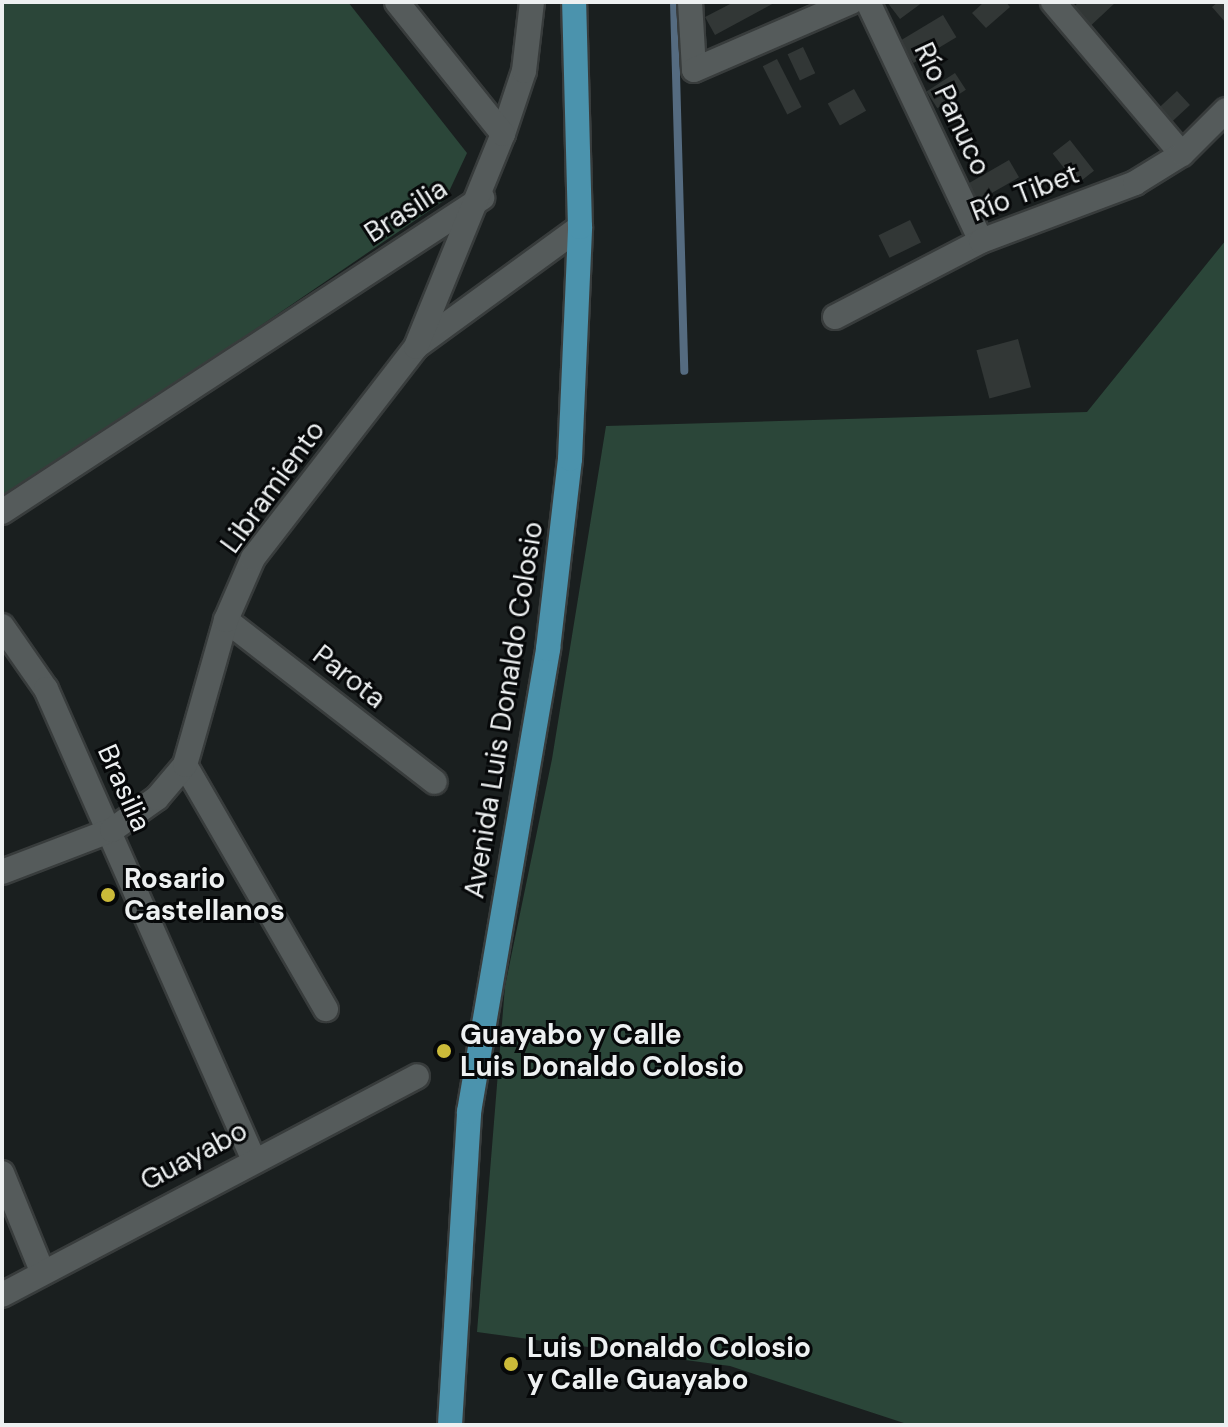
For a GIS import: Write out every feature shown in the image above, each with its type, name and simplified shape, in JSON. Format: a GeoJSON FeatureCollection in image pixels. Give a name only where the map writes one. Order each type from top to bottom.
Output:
{"type":"FeatureCollection","features":[{"type":"Feature","properties":{"kind":"main road","name":"Avenida Luis Donaldo Colosio"},"geometry":{"type":"LineString","coordinates":[[450,1425],[469,1112],[548,649],[570,459],[580,227],[574,2]]}},
{"type":"Feature","properties":{"kind":"street"},"geometry":{"type":"LineString","coordinates":[[397,2],[503,134]]}},
{"type":"Feature","properties":{"kind":"street"},"geometry":{"type":"LineString","coordinates":[[503,134],[524,71],[532,2]]}},
{"type":"Feature","properties":{"kind":"street"},"geometry":{"type":"LineString","coordinates":[[690,2],[694,70],[851,2]]}},
{"type":"Feature","properties":{"kind":"street","name":"Río Panuco"},"geometry":{"type":"LineString","coordinates":[[868,2],[981,241]]}},
{"type":"Feature","properties":{"kind":"street"},"geometry":{"type":"LineString","coordinates":[[1053,2],[1182,154]]}},
{"type":"Feature","properties":{"kind":"street","name":"Río Tibet"},"geometry":{"type":"LineString","coordinates":[[835,317],[981,241],[1135,183],[1182,154],[1226,110]]}},
{"type":"Feature","properties":{"kind":"street","name":"Libramiento"},"geometry":{"type":"LineString","coordinates":[[2,872],[112,830],[157,798],[185,765],[226,620],[253,558],[416,347],[482,198],[503,134]]}},
{"type":"Feature","properties":{"kind":"street","name":"Brasilia"},"geometry":{"type":"LineString","coordinates":[[2,512],[482,198]]}},
{"type":"Feature","properties":{"kind":"street"},"geometry":{"type":"LineString","coordinates":[[416,347],[580,227]]}},
{"type":"Feature","properties":{"kind":"street","name":"Parota"},"geometry":{"type":"LineString","coordinates":[[226,620],[435,782]]}},
{"type":"Feature","properties":{"kind":"street","name":"Brasilia"},"geometry":{"type":"LineString","coordinates":[[2,626],[46,689],[112,830],[253,1158]]}},
{"type":"Feature","properties":{"kind":"street"},"geometry":{"type":"LineString","coordinates":[[185,765],[326,1009]]}},
{"type":"Feature","properties":{"kind":"street","name":"Guayabo"},"geometry":{"type":"LineString","coordinates":[[2,1295],[253,1158],[417,1076]]}},
{"type":"Feature","properties":{"kind":"street"},"geometry":{"type":"LineString","coordinates":[[2,1173],[42,1271]]}},
{"type":"Feature","properties":{"kind":"green space"},"geometry":{"type":"Polygon","coordinates":[[[2,2],[348,2],[467,153],[445,200],[2,502],[2,2]]]}},
{"type":"Feature","properties":{"kind":"green space"},"geometry":{"type":"Polygon","coordinates":[[[1226,240],[1226,1425],[910,1425],[730,1366],[477,1332],[505,986],[552,759],[606,426],[1087,412],[1226,240]]]}},
{"type":"Feature","properties":{"kind":"building"},"geometry":{"type":"Polygon","coordinates":[[[734,2],[776,2],[715,35],[705,17],[734,2]]]}},
{"type":"Feature","properties":{"kind":"building"},"geometry":{"type":"Polygon","coordinates":[[[887,2],[923,2],[900,19],[887,2]]]}},
{"type":"Feature","properties":{"kind":"building"},"geometry":{"type":"Polygon","coordinates":[[[984,2],[1006,2],[1010,7],[986,28],[972,13],[984,2]]]}},
{"type":"Feature","properties":{"kind":"building"},"geometry":{"type":"Polygon","coordinates":[[[1079,2],[1116,2],[1085,31],[1068,12],[1079,2]]]}},
{"type":"Feature","properties":{"kind":"building"},"geometry":{"type":"Polygon","coordinates":[[[1218,2],[1226,2],[1226,23],[1212,7],[1218,2]]]}},
{"type":"Feature","properties":{"kind":"building"},"geometry":{"type":"Polygon","coordinates":[[[943,15],[956,37],[914,63],[900,41],[943,15]]]}},
{"type":"Feature","properties":{"kind":"building"},"geometry":{"type":"Polygon","coordinates":[[[803,47],[815,73],[800,80],[788,54],[803,47]]]}},
{"type":"Feature","properties":{"kind":"building"},"geometry":{"type":"Polygon","coordinates":[[[777,59],[802,107],[787,114],[763,66],[777,59]]]}},
{"type":"Feature","properties":{"kind":"building"},"geometry":{"type":"Polygon","coordinates":[[[955,73],[966,90],[937,108],[926,92],[955,73]]]}},
{"type":"Feature","properties":{"kind":"building"},"geometry":{"type":"Polygon","coordinates":[[[854,89],[866,111],[840,125],[828,104],[854,89]]]}},
{"type":"Feature","properties":{"kind":"building"},"geometry":{"type":"Polygon","coordinates":[[[1177,91],[1190,105],[1169,124],[1157,110],[1177,91]]]}},
{"type":"Feature","properties":{"kind":"building"},"geometry":{"type":"Polygon","coordinates":[[[1070,140],[1094,171],[1077,184],[1053,154],[1070,140]]]}},
{"type":"Feature","properties":{"kind":"building"},"geometry":{"type":"Polygon","coordinates":[[[1009,160],[1019,177],[976,202],[966,185],[1009,160]]]}},
{"type":"Feature","properties":{"kind":"building"},"geometry":{"type":"Polygon","coordinates":[[[910,220],[921,242],[890,258],[879,235],[910,220]]]}},
{"type":"Feature","properties":{"kind":"building"},"geometry":{"type":"Polygon","coordinates":[[[1018,339],[1031,387],[989,398],[976,350],[1018,339]]]}},
{"type":"Feature","properties":{"kind":"waterway"},"geometry":{"type":"LineString","coordinates":[[674,2],[684,371]]}},
{"type":"Feature","properties":{"kind":"place","name":"Rosario Castellanos"},"geometry":{"type":"Point","coordinates":[108,895]}},
{"type":"Feature","properties":{"kind":"place","name":"Guayabo y Calle Luis Donaldo Colosio"},"geometry":{"type":"Point","coordinates":[444,1051]}},
{"type":"Feature","properties":{"kind":"place","name":"Luis Donaldo Colosio y Calle Guayabo"},"geometry":{"type":"Point","coordinates":[511,1364]}}]}
